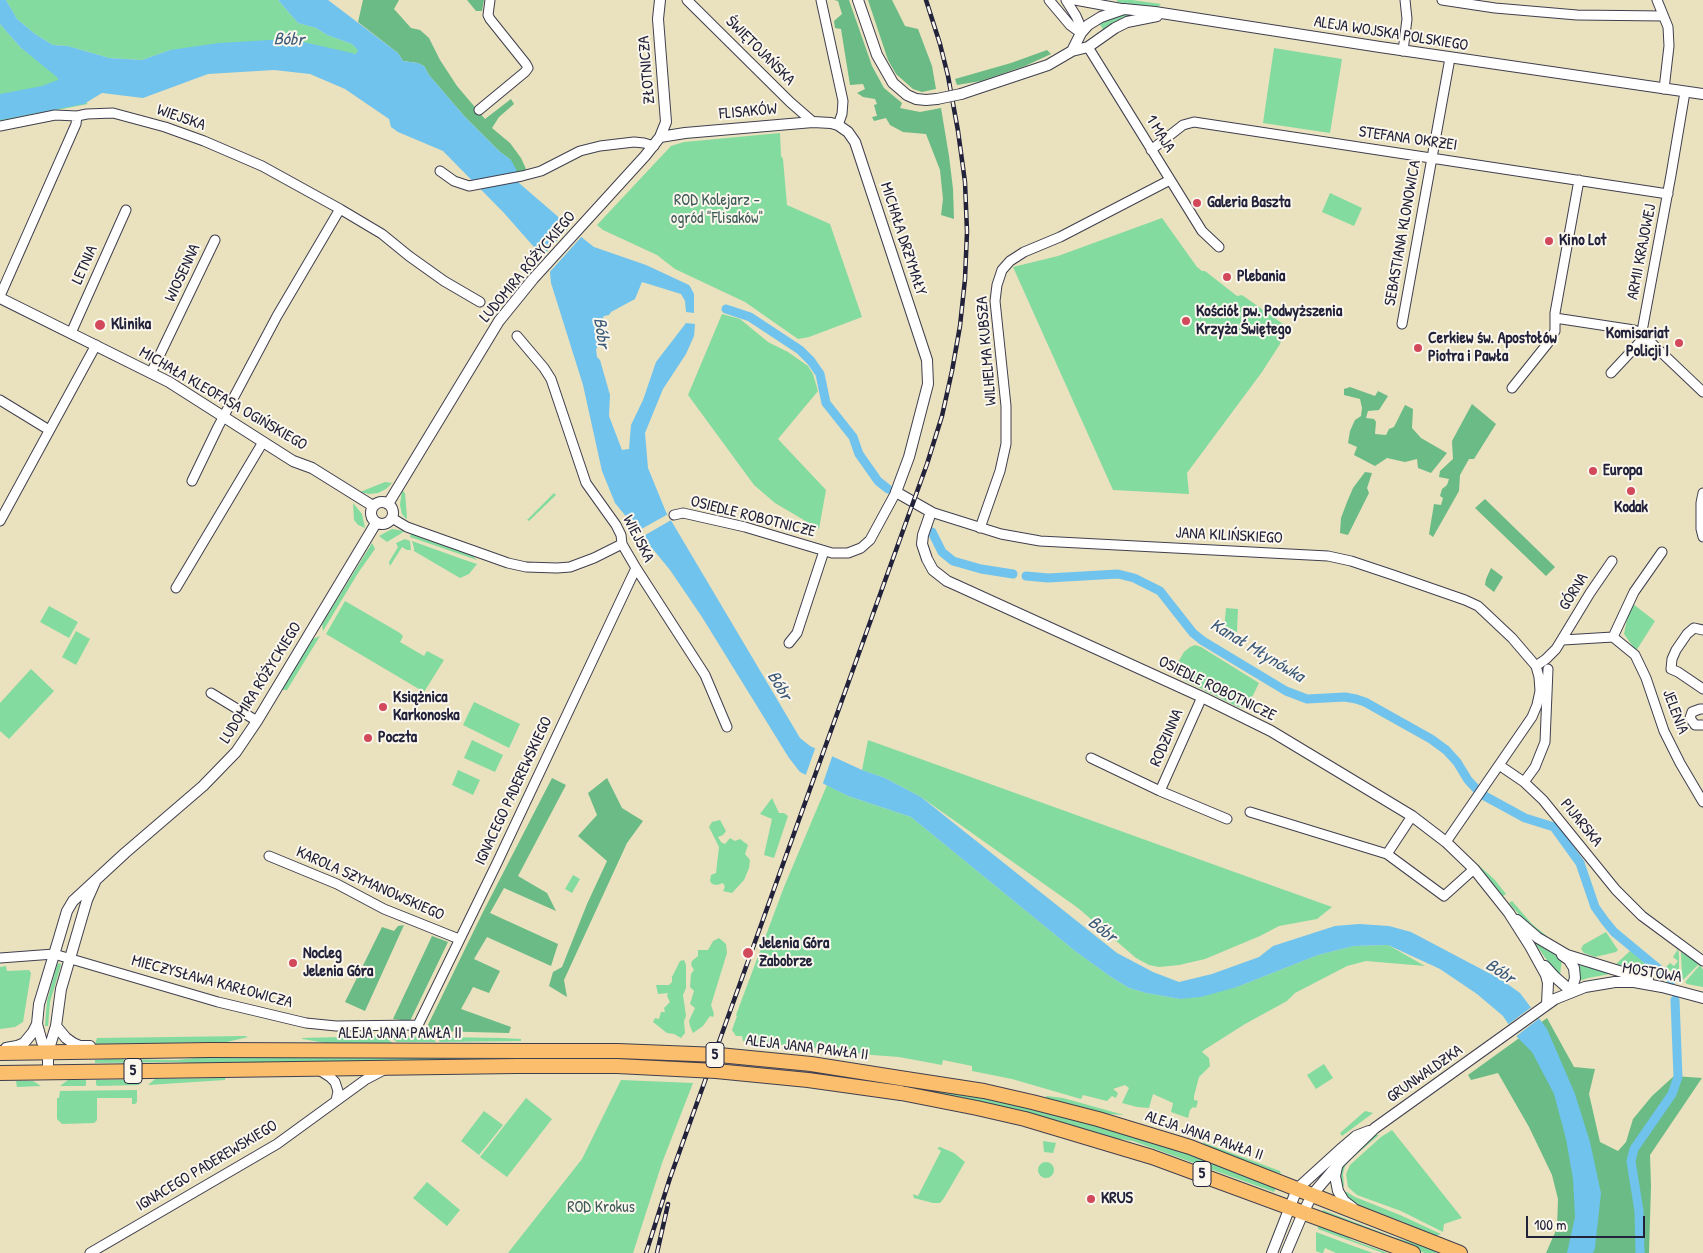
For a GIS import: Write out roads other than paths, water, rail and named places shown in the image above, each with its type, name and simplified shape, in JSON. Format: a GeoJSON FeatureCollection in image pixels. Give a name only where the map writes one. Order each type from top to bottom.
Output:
{"type":"FeatureCollection","features":[{"type":"Feature","properties":{"kind":"main road","name":"ALEJA JANA PAWŁA II"},"geometry":{"type":"LineString","coordinates":[[0,1053],[210,1050],[618,1051],[719,1055],[811,1064],[984,1091],[1079,1114],[1190,1147],[1460,1253]]}},
{"type":"Feature","properties":{"kind":"main road","name":"ALEJA JANA PAWŁA II"},"geometry":{"type":"LineString","coordinates":[[0,1073],[391,1067],[617,1066],[716,1071],[808,1080],[900,1093],[977,1108],[1077,1134],[1173,1164],[1413,1253]]}},
{"type":"Feature","properties":{"kind":"street"},"geometry":{"type":"LineString","coordinates":[[479,110],[528,68],[490,19],[488,15],[490,0]]}},
{"type":"Feature","properties":{"kind":"street","name":"ZŁOTNICZA"},"geometry":{"type":"LineString","coordinates":[[657,141],[666,122],[658,19],[660,0]]}},
{"type":"Feature","properties":{"kind":"street","name":"ŚWIĘTOJAŃSKA"},"geometry":{"type":"LineString","coordinates":[[687,0],[788,100],[813,122]]}},
{"type":"Feature","properties":{"kind":"street"},"geometry":{"type":"LineString","coordinates":[[821,0],[843,100],[842,114],[838,125]]}},
{"type":"Feature","properties":{"kind":"street"},"geometry":{"type":"LineString","coordinates":[[858,0],[877,56],[893,83],[907,95],[916,99],[926,100],[961,94],[1048,65],[1072,50],[1088,46],[1127,22],[1168,15]]}},
{"type":"Feature","properties":{"kind":"street","name":"1 MAJA"},"geometry":{"type":"LineString","coordinates":[[1049,0],[1080,33],[1202,231],[1219,246]]}},
{"type":"Feature","properties":{"kind":"street","name":"1 MAJA"},"geometry":{"type":"LineString","coordinates":[[1066,0],[1078,19],[1080,33]]}},
{"type":"Feature","properties":{"kind":"street","name":"ALEJA WOJSKA POLSKIEGO"},"geometry":{"type":"LineString","coordinates":[[1075,0],[1403,51],[1664,90],[1703,94]]}},
{"type":"Feature","properties":{"kind":"street"},"geometry":{"type":"LineString","coordinates":[[1403,51],[1407,19],[1405,0]]}},
{"type":"Feature","properties":{"kind":"street"},"geometry":{"type":"LineString","coordinates":[[1442,0],[1495,8],[1577,15],[1663,16]]}},
{"type":"Feature","properties":{"kind":"street"},"geometry":{"type":"LineString","coordinates":[[1656,0],[1668,27],[1669,46],[1664,90]]}},
{"type":"Feature","properties":{"kind":"street"},"geometry":{"type":"LineString","coordinates":[[1072,50],[1080,33],[1088,25],[1101,17],[1124,9]]}},
{"type":"Feature","properties":{"kind":"street","name":"SEBASTIANA KLONOWICA"},"geometry":{"type":"LineString","coordinates":[[1402,324],[1450,58]]}},
{"type":"Feature","properties":{"kind":"street","name":"ARMII KRAJOWEJ"},"geometry":{"type":"LineString","coordinates":[[1642,334],[1685,92]]}},
{"type":"Feature","properties":{"kind":"street","name":"WIEJSKA"},"geometry":{"type":"LineString","coordinates":[[0,126],[55,115],[77,116],[113,113],[165,127],[262,166],[340,209],[382,234],[437,276],[480,302]]}},
{"type":"Feature","properties":{"kind":"street"},"geometry":{"type":"LineString","coordinates":[[0,297],[76,124],[77,116]]}},
{"type":"Feature","properties":{"kind":"street","name":"FLISAKÓW"},"geometry":{"type":"LineString","coordinates":[[440,171],[454,181],[470,186],[541,171],[580,151],[600,146],[634,142],[644,143],[685,133],[813,122],[826,122],[838,125]]}},
{"type":"Feature","properties":{"kind":"street","name":"STEFANA OKRZEI"},"geometry":{"type":"LineString","coordinates":[[1151,150],[1184,125],[1194,122],[1668,194]]}},
{"type":"Feature","properties":{"kind":"street","name":"MICHAŁA DRZYMAŁY"},"geometry":{"type":"LineString","coordinates":[[838,125],[848,132],[855,142],[927,360],[928,384],[908,457],[896,492]]}},
{"type":"Feature","properties":{"kind":"street","name":"LUDOMIRA RÓŻYCKIEGO"},"geometry":{"type":"LineString","coordinates":[[388,504],[498,321],[533,278],[657,141]]}},
{"type":"Feature","properties":{"kind":"street","name":"WILHELMA KUBSZA"},"geometry":{"type":"LineString","coordinates":[[980,528],[998,478],[1006,444],[1006,406],[996,301],[997,285],[1002,270],[1010,261],[1024,252],[1060,237],[1170,180]]}},
{"type":"Feature","properties":{"kind":"street"},"geometry":{"type":"LineString","coordinates":[[1512,388],[1548,343],[1555,331],[1555,313],[1579,180]]}},
{"type":"Feature","properties":{"kind":"street"},"geometry":{"type":"LineString","coordinates":[[192,481],[223,417],[277,316],[340,209]]}},
{"type":"Feature","properties":{"kind":"street","name":"LETNIA"},"geometry":{"type":"LineString","coordinates":[[71,333],[126,210]]}},
{"type":"Feature","properties":{"kind":"street","name":"WIOSENNA"},"geometry":{"type":"LineString","coordinates":[[151,373],[215,240]]}},
{"type":"Feature","properties":{"kind":"street","name":"MICHAŁA KLEOFASA OGIŃSKIEGO"},"geometry":{"type":"LineString","coordinates":[[0,297],[178,388],[293,461],[312,468],[373,506]]}},
{"type":"Feature","properties":{"kind":"street"},"geometry":{"type":"LineString","coordinates":[[1556,318],[1634,330],[1642,334],[1703,392]]}},
{"type":"Feature","properties":{"kind":"street"},"geometry":{"type":"LineString","coordinates":[[1611,373],[1640,342],[1642,334]]}},
{"type":"Feature","properties":{"kind":"street","name":"WIEJSKA"},"geometry":{"type":"LineString","coordinates":[[517,336],[551,379],[586,483],[616,525],[621,535],[622,544],[636,568],[705,675],[727,727]]}},
{"type":"Feature","properties":{"kind":"street"},"geometry":{"type":"LineString","coordinates":[[0,520],[96,345]]}},
{"type":"Feature","properties":{"kind":"street"},"geometry":{"type":"LineString","coordinates":[[0,400],[49,430]]}},
{"type":"Feature","properties":{"kind":"street"},"geometry":{"type":"LineString","coordinates":[[176,588],[263,442]]}},
{"type":"Feature","properties":{"kind":"street","name":"JANA KILIŃSKIEGO"},"geometry":{"type":"LineString","coordinates":[[896,492],[931,512],[1011,537],[1040,541],[1320,556],[1351,561],[1478,606],[1512,638],[1536,666]]}},
{"type":"Feature","properties":{"kind":"street","name":"OSIEDLE ROBOTNICZE"},"geometry":{"type":"LineString","coordinates":[[674,515],[684,513],[745,527],[832,553],[848,552],[855,551],[866,544],[896,492]]}},
{"type":"Feature","properties":{"kind":"street"},"geometry":{"type":"LineString","coordinates":[[1703,493],[1701,503],[1701,529],[1703,537]]}},
{"type":"Feature","properties":{"kind":"street"},"geometry":{"type":"LineString","coordinates":[[380,502],[388,504],[393,510],[392,518],[385,524],[376,523],[371,513],[373,506],[380,502]]}},
{"type":"Feature","properties":{"kind":"street","name":"OSIEDLE ROBOTNICZE"},"geometry":{"type":"LineString","coordinates":[[931,512],[923,535],[924,552],[933,570],[947,581],[1202,697],[1271,731],[1412,816],[1446,842],[1474,869],[1509,913],[1530,946],[1542,967],[1548,983],[1544,1007]]}},
{"type":"Feature","properties":{"kind":"street"},"geometry":{"type":"LineString","coordinates":[[392,518],[406,527],[508,563],[526,567],[570,567],[622,544]]}},
{"type":"Feature","properties":{"kind":"street","name":"LUDOMIRA RÓŻYCKIEGO"},"geometry":{"type":"LineString","coordinates":[[0,1049],[24,1043],[37,1024],[39,1004],[67,911],[73,901],[219,770],[236,752],[257,721],[376,523]]}},
{"type":"Feature","properties":{"kind":"street","name":"OSIEDLE ROBOTNICZE"},"geometry":{"type":"LineString","coordinates":[[789,643],[796,633],[824,551]]}},
{"type":"Feature","properties":{"kind":"street"},"geometry":{"type":"LineString","coordinates":[[1446,842],[1535,710],[1540,682],[1536,666],[1551,655],[1563,640],[1613,637],[1628,603],[1662,552]]}},
{"type":"Feature","properties":{"kind":"street","name":"GÓRNA"},"geometry":{"type":"LineString","coordinates":[[1563,640],[1590,593],[1612,561]]}},
{"type":"Feature","properties":{"kind":"street","name":"IGNACEGO PADEREWSKIEGO"},"geometry":{"type":"LineString","coordinates":[[418,1025],[636,568]]}},
{"type":"Feature","properties":{"kind":"street"},"geometry":{"type":"LineString","coordinates":[[1703,630],[1694,628],[1687,634],[1676,650],[1672,659],[1671,669],[1703,689]]}},
{"type":"Feature","properties":{"kind":"street","name":"JELENIA"},"geometry":{"type":"LineString","coordinates":[[1613,637],[1635,655],[1646,678],[1664,731],[1703,802]]}},
{"type":"Feature","properties":{"kind":"street"},"geometry":{"type":"LineString","coordinates":[[1524,782],[1535,767],[1545,742],[1548,668]]}},
{"type":"Feature","properties":{"kind":"street"},"geometry":{"type":"LineString","coordinates":[[211,693],[257,721]]}},
{"type":"Feature","properties":{"kind":"street","name":"RODZINNA"},"geometry":{"type":"LineString","coordinates":[[1160,791],[1202,697]]}},
{"type":"Feature","properties":{"kind":"street"},"geometry":{"type":"LineString","coordinates":[[1703,709],[1692,712],[1690,718],[1695,725],[1703,725]]}},
{"type":"Feature","properties":{"kind":"street","name":"RODZINNA"},"geometry":{"type":"LineString","coordinates":[[1091,758],[1160,791],[1227,819]]}},
{"type":"Feature","properties":{"kind":"street","name":"PIJARSKA"},"geometry":{"type":"LineString","coordinates":[[1499,765],[1524,782],[1543,800],[1616,890],[1642,916],[1703,961]]}},
{"type":"Feature","properties":{"kind":"street"},"geometry":{"type":"LineString","coordinates":[[1250,812],[1387,854],[1444,896],[1474,869]]}},
{"type":"Feature","properties":{"kind":"street"},"geometry":{"type":"LineString","coordinates":[[1387,854],[1412,816]]}},
{"type":"Feature","properties":{"kind":"street","name":"KAROLA SZYMANOWSKIEGO"},"geometry":{"type":"LineString","coordinates":[[269,856],[337,884],[384,909],[459,939]]}},
{"type":"Feature","properties":{"kind":"street","name":"LUDOMIRA RÓŻYCKIEGO"},"geometry":{"type":"LineString","coordinates":[[48,1052],[56,1026],[61,989],[87,900],[98,877]]}},
{"type":"Feature","properties":{"kind":"street","name":"OSIEDLE ROBOTNICZE"},"geometry":{"type":"LineString","coordinates":[[1509,913],[1530,932],[1572,964],[1575,975],[1571,991],[1555,977],[1530,946]]}},
{"type":"Feature","properties":{"kind":"street","name":"OSIEDLE ROBOTNICZE"},"geometry":{"type":"LineString","coordinates":[[1547,944],[1573,957],[1631,974],[1662,987]]}},
{"type":"Feature","properties":{"kind":"street","name":"MIECZYSŁAWA KARŁOWICZA"},"geometry":{"type":"LineString","coordinates":[[0,958],[54,954],[218,1002],[306,1023],[336,1026],[418,1025]]}},
{"type":"Feature","properties":{"kind":"street","name":"MOSTOWA"},"geometry":{"type":"LineString","coordinates":[[1493,1044],[1544,1007],[1571,991],[1592,985],[1634,982],[1703,998]]}},
{"type":"Feature","properties":{"kind":"street"},"geometry":{"type":"LineString","coordinates":[[37,1024],[42,1042],[48,1052],[48,1072]]}},
{"type":"Feature","properties":{"kind":"street"},"geometry":{"type":"LineString","coordinates":[[56,1026],[66,1038],[77,1045],[96,1046],[123,1052]]}},
{"type":"Feature","properties":{"kind":"street","name":"GRUNWALDZKA"},"geometry":{"type":"LineString","coordinates":[[1286,1253],[1312,1195],[1337,1166],[1375,1128],[1493,1044]]}},
{"type":"Feature","properties":{"kind":"street","name":"IGNACEGO PADEREWSKIEGO"},"geometry":{"type":"LineString","coordinates":[[90,1253],[277,1144],[365,1080],[391,1067]]}},
{"type":"Feature","properties":{"kind":"street"},"geometry":{"type":"LineString","coordinates":[[318,1069],[335,1082],[338,1091],[336,1101]]}},
{"type":"Feature","properties":{"kind":"street","name":"GRUNWALDZKA"},"geometry":{"type":"LineString","coordinates":[[1272,1253],[1297,1189],[1356,1136],[1375,1128]]}},
{"type":"Feature","properties":{"kind":"street"},"geometry":{"type":"LineString","coordinates":[[1337,1166],[1335,1172],[1336,1184],[1341,1197],[1360,1215]]}},
{"type":"Feature","properties":{"kind":"water"},"geometry":{"type":"Polygon","coordinates":[[[0,0],[6,0],[17,19],[35,34],[53,45],[68,46],[109,58],[142,60],[170,50],[219,43],[270,40],[299,41],[356,54],[358,50],[352,44],[327,35],[316,28],[298,23],[278,0],[328,0],[398,53],[403,61],[418,63],[424,66],[429,75],[465,117],[499,151],[511,160],[518,173],[519,183],[585,240],[594,247],[646,265],[689,285],[691,288],[694,294],[694,313],[686,312],[685,301],[681,294],[642,282],[635,299],[611,312],[609,315],[604,316],[599,325],[598,338],[602,342],[596,349],[610,395],[609,416],[622,450],[629,449],[631,425],[643,400],[656,362],[686,323],[695,324],[694,336],[686,354],[663,389],[645,433],[648,468],[666,512],[800,738],[810,746],[862,770],[885,778],[921,797],[1117,953],[1153,972],[1179,982],[1212,974],[1259,957],[1273,946],[1335,926],[1359,924],[1389,926],[1411,932],[1502,980],[1520,993],[1547,1029],[1575,1094],[1590,1142],[1601,1193],[1593,1253],[1567,1253],[1575,1217],[1573,1179],[1566,1139],[1554,1094],[1532,1052],[1517,1037],[1503,1016],[1477,994],[1440,969],[1388,945],[1354,946],[1318,955],[1237,987],[1201,997],[1180,999],[1129,988],[1075,951],[911,817],[848,796],[800,772],[789,758],[702,617],[670,570],[615,503],[602,471],[583,385],[551,283],[550,272],[541,255],[504,213],[443,151],[398,132],[391,127],[389,119],[345,89],[310,74],[274,70],[208,74],[143,98],[102,93],[84,104],[0,120],[0,94],[42,86],[58,80],[58,78],[20,47],[0,24],[0,0]]]}},
{"type":"Feature","properties":{"kind":"waterway","name":"Kanał Młynówka"},"geometry":{"type":"LineString","coordinates":[[726,309],[750,317],[800,350],[811,361],[820,374],[826,403],[853,437],[859,454],[878,481],[888,489]]}},
{"type":"Feature","properties":{"kind":"waterway","name":"Kanał Młynówka"},"geometry":{"type":"LineString","coordinates":[[932,532],[942,552],[953,561],[981,569],[1013,574]]}},
{"type":"Feature","properties":{"kind":"waterway","name":"Kanał Młynówka"},"geometry":{"type":"LineString","coordinates":[[1026,576],[1048,578],[1118,574],[1134,578],[1160,591],[1193,633],[1203,641],[1286,691],[1307,699],[1345,697],[1356,699],[1365,702],[1431,739],[1446,750],[1457,762],[1468,780],[1481,794],[1525,818],[1554,827],[1580,863],[1595,907],[1605,921],[1614,932],[1672,980]]}},
{"type":"Feature","properties":{"kind":"waterway","name":"Kanał Młynówka"},"geometry":{"type":"LineString","coordinates":[[1640,1253],[1639,1211],[1631,1161],[1634,1149],[1672,1094],[1678,1077],[1675,1000]]}},
{"type":"Feature","properties":{"kind":"railway"},"geometry":{"type":"LineString","coordinates":[[646,1253],[670,1178],[927,464],[942,416],[960,326],[967,232],[965,182],[958,131],[948,76],[926,0]]}},
{"type":"Feature","properties":{"kind":"railway"},"geometry":{"type":"LineString","coordinates":[[657,1253],[668,1204]]}},
{"type":"Feature","properties":{"kind":"place","name":"Galeria Baszta"},"geometry":{"type":"Point","coordinates":[1197,203]}},
{"type":"Feature","properties":{"kind":"place","name":"Kino Lot"},"geometry":{"type":"Point","coordinates":[1549,241]}},
{"type":"Feature","properties":{"kind":"place","name":"Plebania"},"geometry":{"type":"Point","coordinates":[1227,277]}},
{"type":"Feature","properties":{"kind":"place","name":"Kościół pw. Podwyższenia Krzyża Świętego"},"geometry":{"type":"Point","coordinates":[1186,321]}},
{"type":"Feature","properties":{"kind":"place","name":"Klinika"},"geometry":{"type":"Point","coordinates":[100,325]}},
{"type":"Feature","properties":{"kind":"place","name":"Komisariat Policji I"},"geometry":{"type":"Point","coordinates":[1679,343]}},
{"type":"Feature","properties":{"kind":"place","name":"Cerkiew św. Apostołów Piotra i Pawła"},"geometry":{"type":"Point","coordinates":[1418,348]}},
{"type":"Feature","properties":{"kind":"place","name":"Europa"},"geometry":{"type":"Point","coordinates":[1593,471]}},
{"type":"Feature","properties":{"kind":"place","name":"Kodak"},"geometry":{"type":"Point","coordinates":[1631,491]}},
{"type":"Feature","properties":{"kind":"place","name":"Książnica Karkonoska"},"geometry":{"type":"Point","coordinates":[383,707]}},
{"type":"Feature","properties":{"kind":"place","name":"Poczta"},"geometry":{"type":"Point","coordinates":[368,738]}},
{"type":"Feature","properties":{"kind":"place","name":"Jelenia Góra Zabobrze"},"geometry":{"type":"Point","coordinates":[748,953]}},
{"type":"Feature","properties":{"kind":"place","name":"Nocleg Jelenia Góra"},"geometry":{"type":"Point","coordinates":[293,963]}},
{"type":"Feature","properties":{"kind":"place","name":"KRUS"},"geometry":{"type":"Point","coordinates":[1091,1199]}},
{"type":"Feature","properties":{"kind":"water label","name":"Bóbr"},"geometry":{"type":"Point","coordinates":[289,40]}},
{"type":"Feature","properties":{"kind":"water label","name":"Bóbr"},"geometry":{"type":"Point","coordinates":[601,333]}},
{"type":"Feature","properties":{"kind":"water label","name":"Bóbr"},"geometry":{"type":"Point","coordinates":[779,686]}},
{"type":"Feature","properties":{"kind":"water label","name":"Bóbr"},"geometry":{"type":"Point","coordinates":[1102,930]}},
{"type":"Feature","properties":{"kind":"water label","name":"Bóbr"},"geometry":{"type":"Point","coordinates":[1500,972]}},
{"type":"Feature","properties":{"kind":"park label","name":"ROD Kolejarz - ogród \"Flisaków\""},"geometry":{"type":"Point","coordinates":[717,210]}},
{"type":"Feature","properties":{"kind":"park label","name":"ROD Krokus"},"geometry":{"type":"Point","coordinates":[601,1208]}}]}
